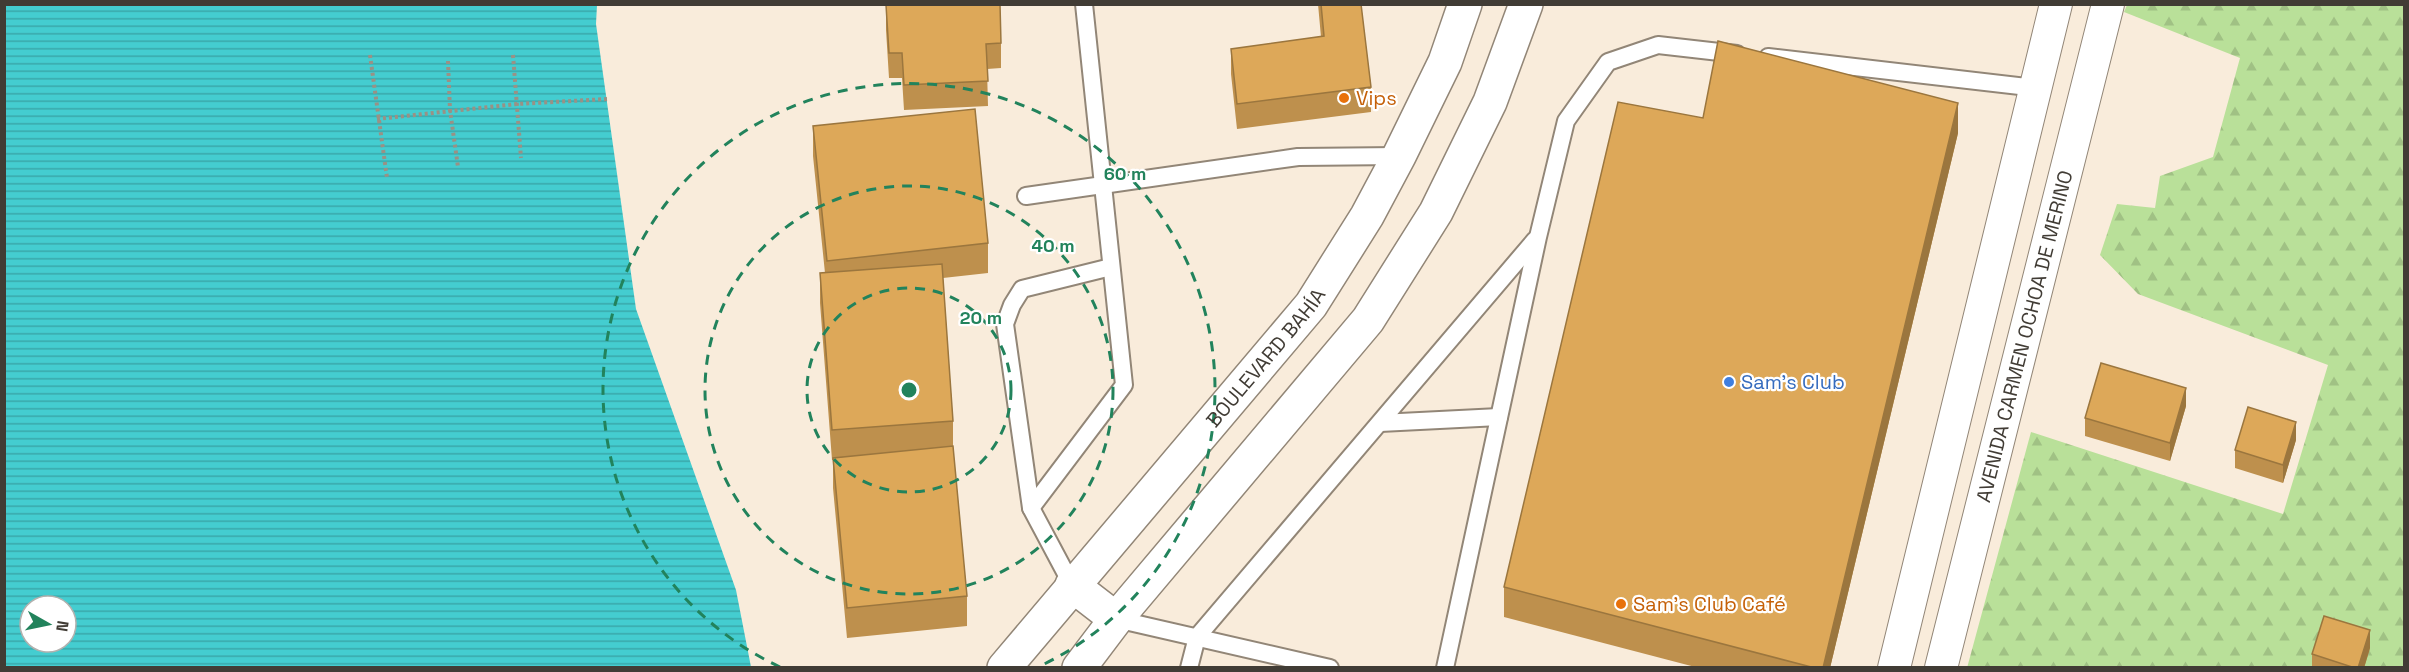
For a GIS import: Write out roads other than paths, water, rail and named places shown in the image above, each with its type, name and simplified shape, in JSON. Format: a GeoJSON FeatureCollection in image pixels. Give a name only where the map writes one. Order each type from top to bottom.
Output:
{"type":"FeatureCollection","features":[{"type":"Feature","properties":{"kind":"main road","name":"BOULEVARD BAHÍA"},"geometry":{"type":"LineString","coordinates":[[1004,668],[1311,304],[1367,216],[1399,156],[1444,62],[1465,4]]}},
{"type":"Feature","properties":{"kind":"main road"},"geometry":{"type":"LineString","coordinates":[[1079,668],[1116,619],[1368,320],[1436,212],[1490,102],[1526,4]]}},
{"type":"Feature","properties":{"kind":"main road"},"geometry":{"type":"LineString","coordinates":[[1072,585],[1116,619]]}},
{"type":"Feature","properties":{"kind":"street"},"geometry":{"type":"LineString","coordinates":[[1894,668],[2056,4]]}},
{"type":"Feature","properties":{"kind":"street","name":"AVENIDA CARMEN OCHOA DE MERINO"},"geometry":{"type":"LineString","coordinates":[[1941,668],[2108,4]]}},
{"type":"Feature","properties":{"kind":"street"},"geometry":{"type":"LineString","coordinates":[[2036,88],[2084,102]]}},
{"type":"Feature","properties":{"kind":"lane"},"geometry":{"type":"LineString","coordinates":[[1031,508],[1124,385],[1084,4]]}},
{"type":"Feature","properties":{"kind":"lane"},"geometry":{"type":"LineString","coordinates":[[1445,668],[1538,237],[1566,121],[1608,62],[1658,45],[2036,88]]}},
{"type":"Feature","properties":{"kind":"lane"},"geometry":{"type":"LineString","coordinates":[[1026,196],[1298,157],[1399,156]]}},
{"type":"Feature","properties":{"kind":"lane"},"geometry":{"type":"LineString","coordinates":[[1190,668],[1197,638],[1538,237]]}},
{"type":"Feature","properties":{"kind":"lane"},"geometry":{"type":"LineString","coordinates":[[1072,585],[1031,508],[1005,324],[1012,305],[1022,289],[1111,267]]}},
{"type":"Feature","properties":{"kind":"lane"},"geometry":{"type":"LineString","coordinates":[[1380,423],[1499,417]]}},
{"type":"Feature","properties":{"kind":"lane"},"geometry":{"type":"LineString","coordinates":[[1116,619],[1330,668]]}},
{"type":"Feature","properties":{"kind":"water"},"geometry":{"type":"Polygon","coordinates":[[[4,5],[597,5],[596,24],[636,309],[736,590],[751,667],[5,667],[4,5]]]}},
{"type":"Feature","properties":{"kind":"place","name":"Vips"},"geometry":{"type":"Point","coordinates":[1344,98]}},
{"type":"Feature","properties":{"kind":"place","name":"Sam's Club"},"geometry":{"type":"Point","coordinates":[1729,382]}},
{"type":"Feature","properties":{"kind":"place","name":"Sam's Club Café"},"geometry":{"type":"Point","coordinates":[1621,604]}}]}
